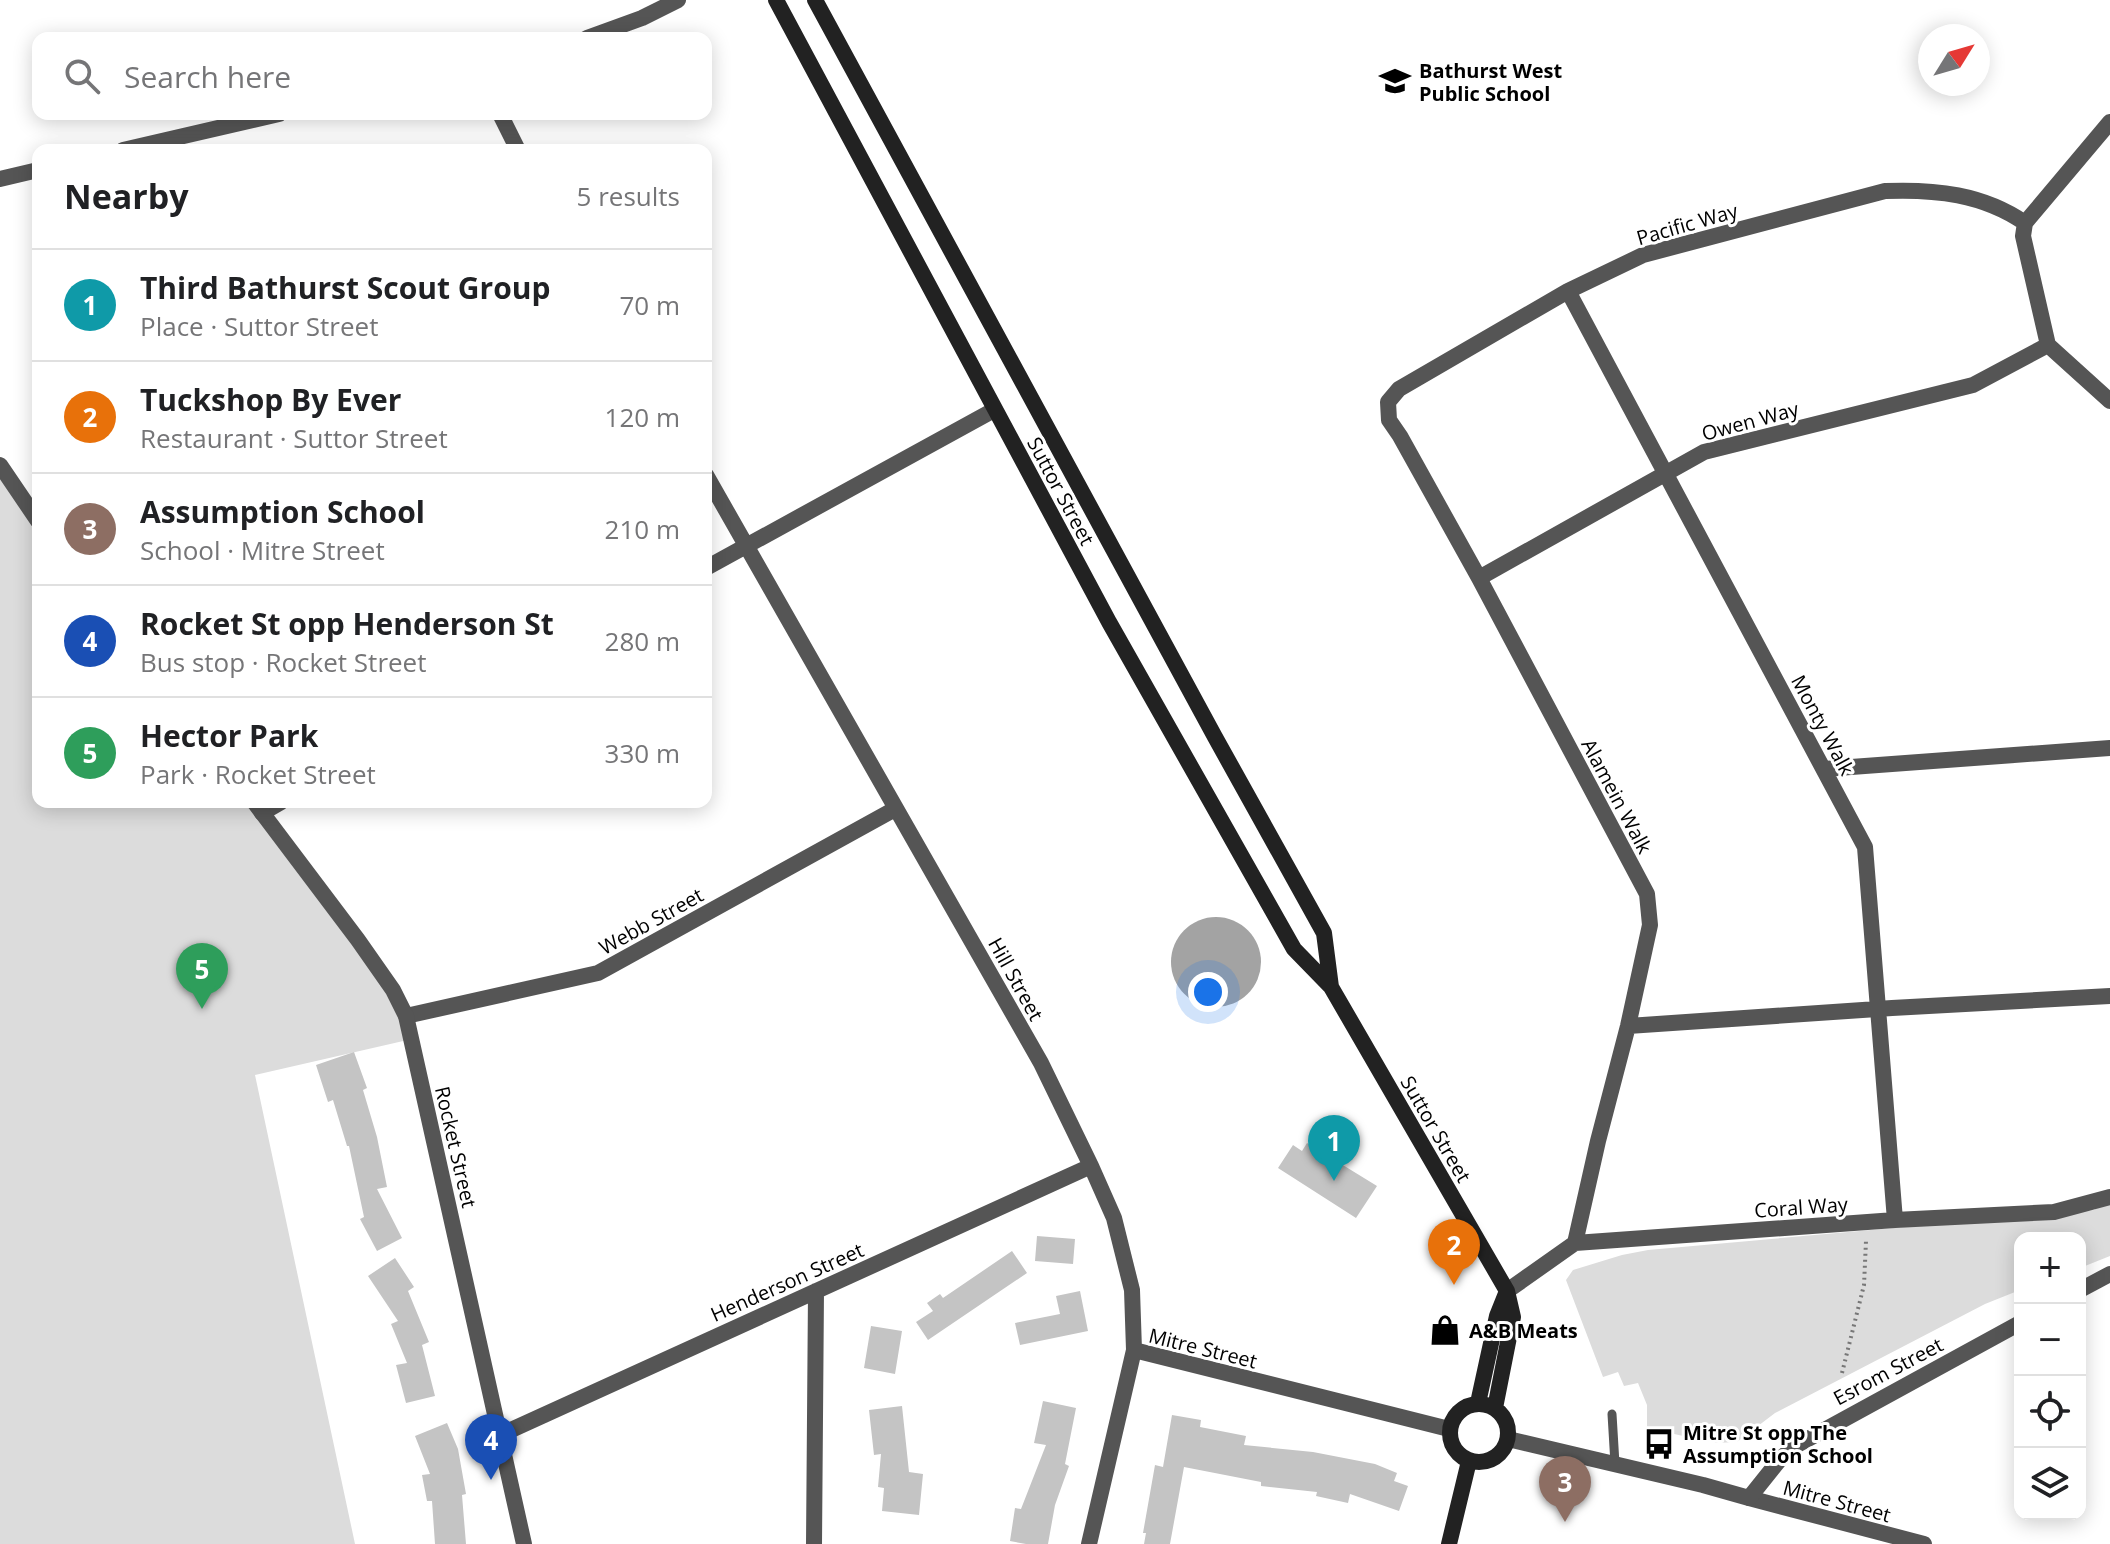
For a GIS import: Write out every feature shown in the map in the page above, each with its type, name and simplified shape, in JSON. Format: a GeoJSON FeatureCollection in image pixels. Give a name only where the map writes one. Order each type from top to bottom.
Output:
{"type":"FeatureCollection","features":[{"type":"Feature","properties":{"kind":"main road","name":"Suttor Street"},"geometry":{"type":"LineString","coordinates":[[776,0],[1109,622],[1294,949],[1331,987],[1507,1291],[1513,1317],[1495,1408]]}},
{"type":"Feature","properties":{"kind":"main road","name":"Suttor Street"},"geometry":{"type":"LineString","coordinates":[[815,0],[1324,933],[1331,987]]}},
{"type":"Feature","properties":{"kind":"main road"},"geometry":{"type":"LineString","coordinates":[[1478,1403],[1497,1316],[1507,1291]]}},
{"type":"Feature","properties":{"kind":"main road"},"geometry":{"type":"LineString","coordinates":[[1478,1403],[1495,1408],[1506,1422],[1508,1439],[1504,1448],[1489,1461],[1469,1461],[1460,1456],[1450,1439],[1449,1429],[1456,1414],[1478,1403]]}},
{"type":"Feature","properties":{"kind":"main road"},"geometry":{"type":"LineString","coordinates":[[1449,1544],[1469,1461]]}},
{"type":"Feature","properties":{"kind":"street"},"geometry":{"type":"LineString","coordinates":[[604,32],[678,0]]}},
{"type":"Feature","properties":{"kind":"street"},"geometry":{"type":"LineString","coordinates":[[173,144],[258,120]]}},
{"type":"Feature","properties":{"kind":"street"},"geometry":{"type":"LineString","coordinates":[[503,120],[515,144]]}},
{"type":"Feature","properties":{"kind":"street"},"geometry":{"type":"LineString","coordinates":[[2110,122],[2025,223],[2023,236],[2048,345],[2110,401]]}},
{"type":"Feature","properties":{"kind":"street"},"geometry":{"type":"LineString","coordinates":[[0,179],[32,171]]}},
{"type":"Feature","properties":{"kind":"street","name":"Pacific Way"},"geometry":{"type":"LineString","coordinates":[[1388,402],[1399,389],[1568,291],[1643,255],[1885,191],[1919,190],[1960,195],[1988,203],[2025,223]]}},
{"type":"Feature","properties":{"kind":"street","name":"Monty Walk"},"geometry":{"type":"LineString","coordinates":[[1568,291],[1865,847],[1895,1220]]}},
{"type":"Feature","properties":{"kind":"street","name":"Owen Way"},"geometry":{"type":"LineString","coordinates":[[1479,578],[1704,452],[1973,385],[2048,345]]}},
{"type":"Feature","properties":{"kind":"street","name":"Alamein Walk"},"geometry":{"type":"LineString","coordinates":[[1388,402],[1389,420],[1479,578],[1647,894],[1650,925],[1575,1243]]}},
{"type":"Feature","properties":{"kind":"street"},"geometry":{"type":"LineString","coordinates":[[712,565],[994,410]]}},
{"type":"Feature","properties":{"kind":"street"},"geometry":{"type":"LineString","coordinates":[[0,465],[32,512]]}},
{"type":"Feature","properties":{"kind":"street","name":"Hill Street"},"geometry":{"type":"LineString","coordinates":[[712,485],[1041,1063],[1114,1218],[1132,1290],[1134,1350],[1089,1544]]}},
{"type":"Feature","properties":{"kind":"street"},"geometry":{"type":"LineString","coordinates":[[1824,769],[2110,748]]}},
{"type":"Feature","properties":{"kind":"street","name":"Rocket Street"},"geometry":{"type":"LineString","coordinates":[[259,808],[354,933],[393,990],[406,1016],[524,1544]]}},
{"type":"Feature","properties":{"kind":"street","name":"Webb Street"},"geometry":{"type":"LineString","coordinates":[[406,1016],[598,973],[895,809]]}},
{"type":"Feature","properties":{"kind":"street"},"geometry":{"type":"LineString","coordinates":[[1628,1026],[2110,996]]}},
{"type":"Feature","properties":{"kind":"street","name":"Henderson Street"},"geometry":{"type":"LineString","coordinates":[[500,1435],[1091,1166]]}},
{"type":"Feature","properties":{"kind":"street","name":"Coral Way"},"geometry":{"type":"LineString","coordinates":[[1575,1243],[2054,1212],[2110,1197]]}},
{"type":"Feature","properties":{"kind":"street"},"geometry":{"type":"LineString","coordinates":[[1507,1291],[1575,1243]]}},
{"type":"Feature","properties":{"kind":"street"},"geometry":{"type":"LineString","coordinates":[[2086,1287],[2110,1274]]}},
{"type":"Feature","properties":{"kind":"street"},"geometry":{"type":"LineString","coordinates":[[814,1544],[816,1291]]}},
{"type":"Feature","properties":{"kind":"street","name":"Esrom Street"},"geometry":{"type":"LineString","coordinates":[[1749,1498],[1781,1458],[1797,1445],[2014,1326]]}},
{"type":"Feature","properties":{"kind":"street","name":"Mitre Street"},"geometry":{"type":"LineString","coordinates":[[1134,1350],[1449,1429]]}},
{"type":"Feature","properties":{"kind":"street","name":"Mitre Street"},"geometry":{"type":"LineString","coordinates":[[1508,1439],[1924,1544]]}},
{"type":"Feature","properties":{"kind":"lane"},"geometry":{"type":"LineString","coordinates":[[1612,1414],[1615,1464]]}},
{"type":"Feature","properties":{"kind":"path"},"geometry":{"type":"LineString","coordinates":[[1842,1373],[1864,1285],[1867,1222]]}},
{"type":"Feature","properties":{"kind":"shaded area"},"geometry":{"type":"Polygon","coordinates":[[[0,465],[32,512],[32,808],[259,808],[349,927],[412,1039],[255,1075],[355,1544],[0,1544],[0,465]]]}},
{"type":"Feature","properties":{"kind":"shaded area"},"geometry":{"type":"Polygon","coordinates":[[[1216,917],[1233,920],[1248,930],[1258,945],[1261,962],[1258,979],[1248,994],[1233,1004],[1216,1007],[1199,1004],[1184,994],[1174,979],[1171,962],[1174,945],[1184,930],[1199,920],[1216,917]]]}},
{"type":"Feature","properties":{"kind":"shaded area"},"geometry":{"type":"Polygon","coordinates":[[[2110,1201],[2110,1256],[2086,1266],[2086,1232],[2014,1232],[2014,1292],[1985,1304],[1775,1413],[1737,1442],[1715,1443],[1647,1428],[1647,1405],[1638,1383],[1624,1386],[1618,1372],[1603,1377],[1566,1280],[1573,1270],[1648,1250],[2094,1210],[2110,1201]]]}},
{"type":"Feature","properties":{"kind":"building"},"geometry":{"type":"Polygon","coordinates":[[[354,1052],[367,1088],[363,1090],[387,1187],[377,1189],[402,1238],[377,1251],[360,1219],[364,1217],[349,1146],[333,1100],[328,1102],[316,1065],[354,1052]]]}},
{"type":"Feature","properties":{"kind":"building"},"geometry":{"type":"Polygon","coordinates":[[[1307,1143],[1377,1186],[1356,1218],[1278,1168],[1293,1145],[1302,1151],[1307,1143]]]}},
{"type":"Feature","properties":{"kind":"building"},"geometry":{"type":"Polygon","coordinates":[[[1037,1236],[1075,1239],[1073,1264],[1035,1261],[1037,1236]]]}},
{"type":"Feature","properties":{"kind":"building"},"geometry":{"type":"Polygon","coordinates":[[[1012,1251],[1027,1273],[928,1340],[916,1322],[933,1311],[927,1303],[940,1294],[943,1298],[1012,1251]]]}},
{"type":"Feature","properties":{"kind":"building"},"geometry":{"type":"Polygon","coordinates":[[[395,1258],[414,1287],[408,1291],[429,1342],[422,1345],[435,1396],[406,1403],[396,1365],[407,1363],[391,1324],[398,1321],[368,1276],[395,1258]]]}},
{"type":"Feature","properties":{"kind":"building"},"geometry":{"type":"Polygon","coordinates":[[[1080,1291],[1088,1331],[1020,1345],[1015,1323],[1060,1314],[1056,1296],[1080,1291]]]}},
{"type":"Feature","properties":{"kind":"building"},"geometry":{"type":"Polygon","coordinates":[[[871,1326],[902,1331],[895,1374],[864,1368],[871,1326]]]}},
{"type":"Feature","properties":{"kind":"building"},"geometry":{"type":"Polygon","coordinates":[[[1043,1401],[1076,1408],[1065,1464],[1069,1466],[1055,1505],[1048,1544],[1026,1544],[1010,1541],[1015,1508],[1021,1509],[1046,1445],[1034,1443],[1043,1401]]]}},
{"type":"Feature","properties":{"kind":"building"},"geometry":{"type":"Polygon","coordinates":[[[902,1406],[909,1472],[923,1474],[919,1515],[882,1511],[884,1488],[878,1487],[881,1454],[874,1455],[869,1410],[902,1406]]]}},
{"type":"Feature","properties":{"kind":"building"},"geometry":{"type":"Polygon","coordinates":[[[1172,1415],[1201,1420],[1200,1427],[1246,1436],[1244,1445],[1313,1452],[1375,1464],[1397,1473],[1394,1481],[1408,1486],[1399,1511],[1350,1494],[1348,1503],[1316,1496],[1317,1492],[1261,1486],[1261,1482],[1184,1467],[1170,1544],[1144,1544],[1146,1533],[1143,1533],[1155,1465],[1163,1467],[1172,1415]]]}},
{"type":"Feature","properties":{"kind":"building"},"geometry":{"type":"Polygon","coordinates":[[[447,1423],[458,1449],[466,1494],[462,1495],[466,1544],[435,1544],[432,1501],[427,1501],[422,1475],[430,1474],[415,1436],[447,1423]]]}},
{"type":"Feature","properties":{"kind":"place","name":"Bathurst West Public School"},"geometry":{"type":"Point","coordinates":[1395,81]}},
{"type":"Feature","properties":{"kind":"place","name":"Hector Park"},"geometry":{"type":"Point","coordinates":[202,1009]}},
{"type":"Feature","properties":{"kind":"place","name":"Third Bathurst Scout Group"},"geometry":{"type":"Point","coordinates":[1334,1181]}},
{"type":"Feature","properties":{"kind":"place","name":"Tuckshop By Ever"},"geometry":{"type":"Point","coordinates":[1454,1285]}},
{"type":"Feature","properties":{"kind":"place","name":"A&B Meats"},"geometry":{"type":"Point","coordinates":[1445,1330]}},
{"type":"Feature","properties":{"kind":"place","name":"Mitre St opp The Assumption School"},"geometry":{"type":"Point","coordinates":[1659,1444]}},
{"type":"Feature","properties":{"kind":"place","name":"Rocket St opp Henderson St"},"geometry":{"type":"Point","coordinates":[491,1480]}},
{"type":"Feature","properties":{"kind":"place","name":"Assumption School"},"geometry":{"type":"Point","coordinates":[1565,1522]}}]}
